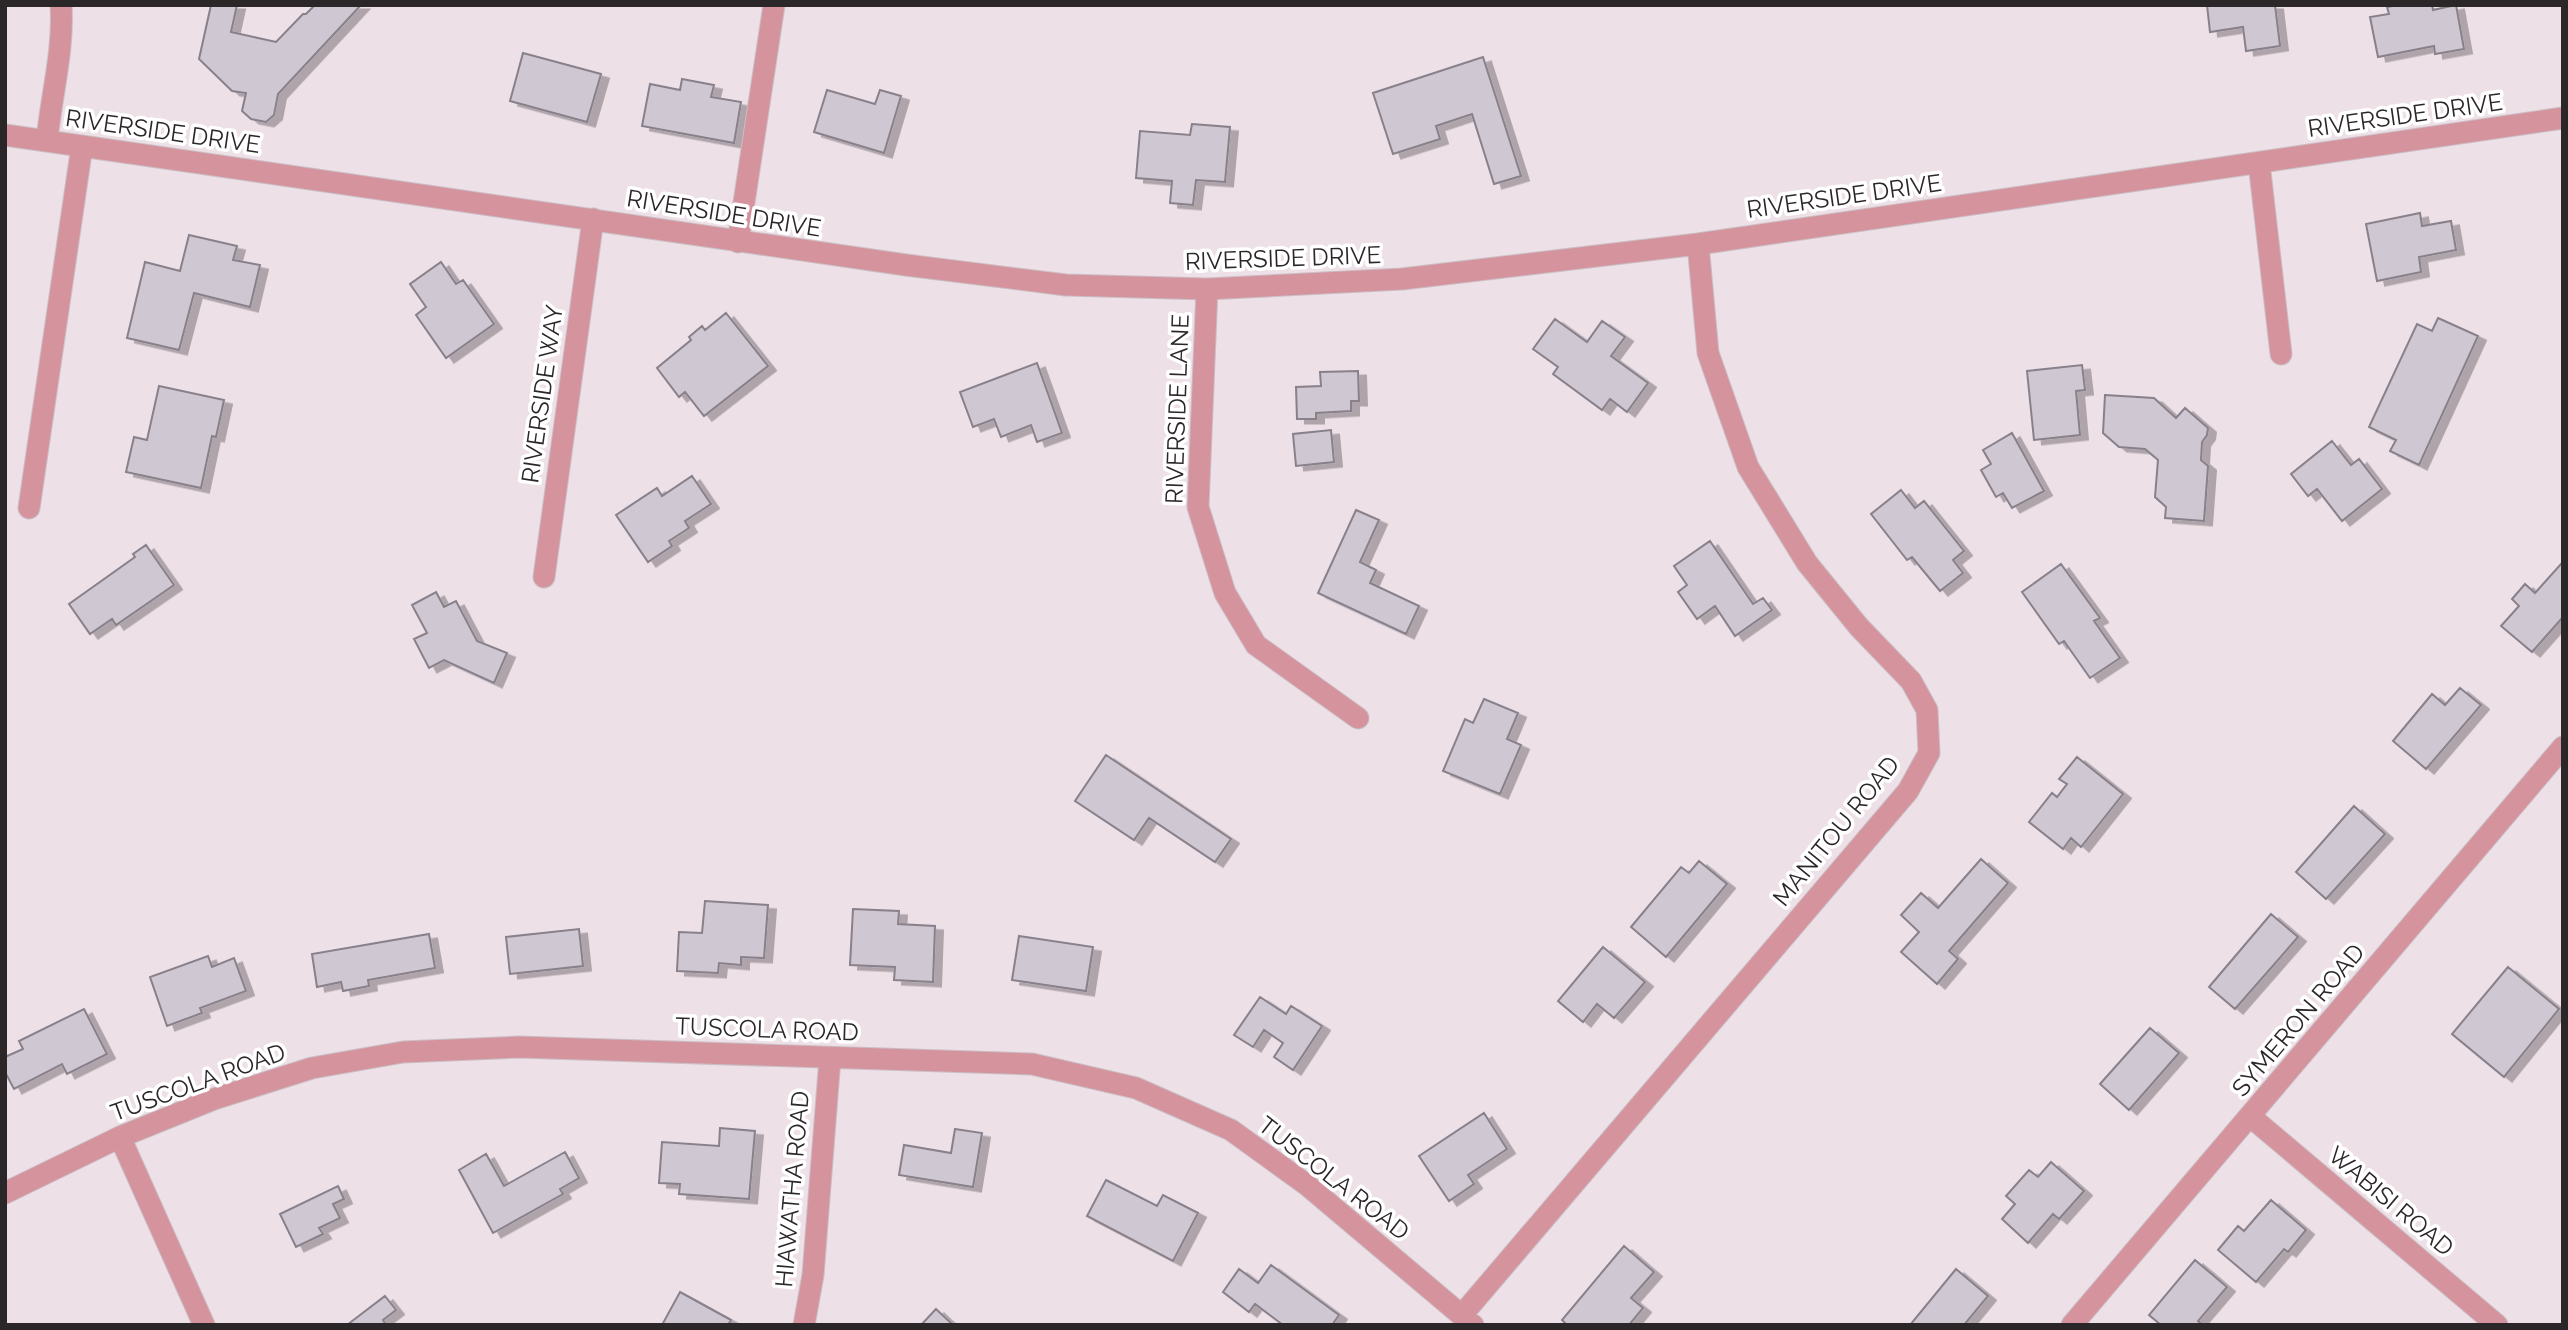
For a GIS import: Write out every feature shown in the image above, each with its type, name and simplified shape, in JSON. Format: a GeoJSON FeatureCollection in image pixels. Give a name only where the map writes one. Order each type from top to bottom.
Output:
{"type":"FeatureCollection","features":[{"type":"Feature","properties":{"kind":"street"},"geometry":{"type":"LineString","coordinates":[[47,141],[51,99],[63,36],[61,5]]}},
{"type":"Feature","properties":{"kind":"street"},"geometry":{"type":"LineString","coordinates":[[738,242],[774,5]]}},
{"type":"Feature","properties":{"kind":"street","name":"RIVERSIDE DRIVE"},"geometry":{"type":"LineString","coordinates":[[5,135],[738,242],[1066,285],[1207,289],[1402,279],[1698,243],[2563,118]]}},
{"type":"Feature","properties":{"kind":"street"},"geometry":{"type":"LineString","coordinates":[[29,508],[82,146]]}},
{"type":"Feature","properties":{"kind":"street"},"geometry":{"type":"LineString","coordinates":[[2259,163],[2281,354]]}},
{"type":"Feature","properties":{"kind":"street","name":"RIVERSIDE WAY"},"geometry":{"type":"LineString","coordinates":[[544,577],[593,219]]}},
{"type":"Feature","properties":{"kind":"street","name":"MANITOU ROAD"},"geometry":{"type":"LineString","coordinates":[[1467,1320],[1908,791],[1929,752],[1927,710],[1911,681],[1859,627],[1807,563],[1748,467],[1708,352],[1698,243]]}},
{"type":"Feature","properties":{"kind":"street","name":"RIVERSIDE LANE"},"geometry":{"type":"LineString","coordinates":[[1207,289],[1198,507],[1225,593],[1256,645],[1358,718]]}},
{"type":"Feature","properties":{"kind":"street","name":"SYMERON ROAD"},"geometry":{"type":"LineString","coordinates":[[2072,1325],[2563,747]]}},
{"type":"Feature","properties":{"kind":"street","name":"TUSCOLA ROAD"},"geometry":{"type":"LineString","coordinates":[[5,1193],[120,1137],[214,1099],[312,1068],[403,1052],[519,1047],[1032,1064],[1136,1088],[1231,1130],[1307,1185],[1467,1320]]}},
{"type":"Feature","properties":{"kind":"street","name":"HIAWATHA ROAD"},"geometry":{"type":"LineString","coordinates":[[804,1325],[813,1275],[830,1058]]}},
{"type":"Feature","properties":{"kind":"street","name":"WABISI ROAD"},"geometry":{"type":"LineString","coordinates":[[2250,1117],[2497,1325]]}},
{"type":"Feature","properties":{"kind":"street"},"geometry":{"type":"LineString","coordinates":[[120,1137],[204,1325]]}},
{"type":"Feature","properties":{"kind":"building"},"geometry":{"type":"Polygon","coordinates":[[[211,5],[237,5],[231,32],[276,42],[315,5],[361,5],[278,94],[274,115],[266,122],[251,119],[242,111],[246,93],[232,91],[199,59],[211,5]]]}},
{"type":"Feature","properties":{"kind":"building"},"geometry":{"type":"Polygon","coordinates":[[[2207,5],[2275,5],[2280,46],[2246,51],[2243,27],[2210,32],[2207,5]]]}},
{"type":"Feature","properties":{"kind":"building"},"geometry":{"type":"Polygon","coordinates":[[[2432,5],[2433,10],[2456,5],[2464,49],[2435,54],[2434,46],[2378,57],[2370,17],[2389,14],[2387,7],[2432,5]]]}},
{"type":"Feature","properties":{"kind":"building"},"geometry":{"type":"Polygon","coordinates":[[[523,53],[601,74],[587,122],[510,101],[523,53]]]}},
{"type":"Feature","properties":{"kind":"building"},"geometry":{"type":"Polygon","coordinates":[[[1483,57],[1521,176],[1494,184],[1472,114],[1436,126],[1440,139],[1393,154],[1373,93],[1483,57]]]}},
{"type":"Feature","properties":{"kind":"building"},"geometry":{"type":"Polygon","coordinates":[[[682,79],[714,85],[711,97],[741,102],[734,143],[642,126],[650,84],[680,90],[682,79]]]}},
{"type":"Feature","properties":{"kind":"building"},"geometry":{"type":"Polygon","coordinates":[[[827,90],[875,104],[880,90],[901,96],[884,153],[814,132],[827,90]]]}},
{"type":"Feature","properties":{"kind":"building"},"geometry":{"type":"Polygon","coordinates":[[[1192,124],[1230,127],[1225,182],[1196,180],[1193,205],[1170,203],[1172,181],[1136,178],[1140,131],[1190,135],[1192,124]]]}},
{"type":"Feature","properties":{"kind":"building"},"geometry":{"type":"Polygon","coordinates":[[[2420,213],[2422,226],[2451,221],[2456,250],[2419,257],[2421,272],[2377,281],[2366,224],[2420,213]]]}},
{"type":"Feature","properties":{"kind":"building"},"geometry":{"type":"Polygon","coordinates":[[[189,235],[237,246],[233,260],[260,265],[250,307],[194,293],[179,350],[127,338],[145,262],[180,271],[189,235]]]}},
{"type":"Feature","properties":{"kind":"building"},"geometry":{"type":"Polygon","coordinates":[[[441,262],[456,284],[463,280],[494,324],[446,358],[416,315],[426,307],[410,284],[441,262]]]}},
{"type":"Feature","properties":{"kind":"building"},"geometry":{"type":"Polygon","coordinates":[[[726,313],[768,366],[704,416],[685,392],[679,397],[657,368],[691,340],[689,337],[702,326],[705,330],[726,313]]]}},
{"type":"Feature","properties":{"kind":"building"},"geometry":{"type":"Polygon","coordinates":[[[2438,318],[2478,336],[2419,465],[2390,451],[2396,440],[2369,427],[2417,324],[2432,331],[2438,318]]]}},
{"type":"Feature","properties":{"kind":"building"},"geometry":{"type":"Polygon","coordinates":[[[1555,319],[1587,342],[1602,321],[1625,337],[1611,356],[1648,383],[1627,412],[1610,399],[1602,410],[1553,374],[1558,367],[1533,349],[1555,319]]]}},
{"type":"Feature","properties":{"kind":"building"},"geometry":{"type":"Polygon","coordinates":[[[1037,363],[1062,433],[1037,442],[1031,425],[1001,437],[994,419],[973,427],[960,392],[1037,363]]]}},
{"type":"Feature","properties":{"kind":"building"},"geometry":{"type":"Polygon","coordinates":[[[2082,365],[2085,390],[2076,391],[2080,435],[2034,440],[2027,371],[2082,365]]]}},
{"type":"Feature","properties":{"kind":"building"},"geometry":{"type":"Polygon","coordinates":[[[1358,371],[1359,401],[1351,401],[1351,411],[1316,413],[1316,419],[1297,419],[1296,387],[1321,386],[1320,372],[1358,371]]]}},
{"type":"Feature","properties":{"kind":"building"},"geometry":{"type":"Polygon","coordinates":[[[159,386],[224,400],[216,437],[212,436],[201,488],[126,472],[134,437],[147,440],[159,386]]]}},
{"type":"Feature","properties":{"kind":"building"},"geometry":{"type":"Polygon","coordinates":[[[2105,395],[2154,398],[2176,418],[2185,408],[2208,428],[2202,442],[2201,460],[2208,466],[2204,521],[2165,518],[2166,507],[2155,497],[2158,460],[2145,449],[2119,447],[2103,433],[2105,395]]]}},
{"type":"Feature","properties":{"kind":"building"},"geometry":{"type":"Polygon","coordinates":[[[1331,430],[1334,462],[1296,466],[1293,434],[1331,430]]]}},
{"type":"Feature","properties":{"kind":"building"},"geometry":{"type":"Polygon","coordinates":[[[2012,433],[2044,491],[2012,508],[2003,493],[1996,497],[1981,470],[1991,464],[1983,450],[2012,433]]]}},
{"type":"Feature","properties":{"kind":"building"},"geometry":{"type":"Polygon","coordinates":[[[2332,441],[2351,465],[2359,459],[2382,489],[2342,521],[2317,489],[2308,496],[2291,474],[2332,441]]]}},
{"type":"Feature","properties":{"kind":"building"},"geometry":{"type":"Polygon","coordinates":[[[692,476],[711,504],[685,521],[689,528],[669,541],[672,546],[648,562],[616,515],[657,488],[662,496],[692,476]]]}},
{"type":"Feature","properties":{"kind":"building"},"geometry":{"type":"Polygon","coordinates":[[[1901,490],[1915,508],[1924,501],[1964,551],[1953,560],[1963,573],[1940,591],[1912,557],[1907,560],[1871,514],[1901,490]]]}},
{"type":"Feature","properties":{"kind":"building"},"geometry":{"type":"Polygon","coordinates":[[[1356,510],[1379,520],[1360,562],[1376,570],[1370,583],[1419,606],[1406,634],[1318,593],[1356,510]]]}},
{"type":"Feature","properties":{"kind":"building"},"geometry":{"type":"Polygon","coordinates":[[[1710,541],[1753,604],[1763,598],[1772,610],[1735,636],[1715,606],[1697,619],[1678,592],[1687,585],[1674,566],[1710,541]]]}},
{"type":"Feature","properties":{"kind":"building"},"geometry":{"type":"Polygon","coordinates":[[[146,545],[174,585],[116,625],[112,619],[90,634],[69,604],[135,557],[133,554],[146,545]]]}},
{"type":"Feature","properties":{"kind":"building"},"geometry":{"type":"Polygon","coordinates":[[[2061,564],[2100,618],[2094,621],[2120,658],[2090,678],[2064,641],[2059,644],[2022,592],[2061,564]]]}},
{"type":"Feature","properties":{"kind":"building"},"geometry":{"type":"Polygon","coordinates":[[[2561,564],[2563,617],[2532,652],[2501,626],[2519,606],[2512,599],[2525,584],[2535,593],[2561,564]]]}},
{"type":"Feature","properties":{"kind":"building"},"geometry":{"type":"Polygon","coordinates":[[[436,592],[444,607],[456,601],[477,641],[507,653],[494,683],[444,660],[429,668],[414,639],[427,633],[412,605],[436,592]]]}},
{"type":"Feature","properties":{"kind":"building"},"geometry":{"type":"Polygon","coordinates":[[[2460,688],[2481,705],[2426,769],[2393,741],[2432,694],[2445,705],[2460,688]]]}},
{"type":"Feature","properties":{"kind":"building"},"geometry":{"type":"Polygon","coordinates":[[[1484,699],[1518,713],[1507,739],[1521,745],[1500,794],[1443,771],[1465,719],[1473,723],[1484,699]]]}},
{"type":"Feature","properties":{"kind":"building"},"geometry":{"type":"Polygon","coordinates":[[[1106,755],[1231,839],[1215,862],[1149,818],[1134,840],[1075,801],[1106,755]]]}},
{"type":"Feature","properties":{"kind":"building"},"geometry":{"type":"Polygon","coordinates":[[[2077,757],[2123,794],[2081,847],[2071,838],[2063,849],[2029,822],[2052,793],[2057,797],[2067,784],[2059,779],[2077,757]]]}},
{"type":"Feature","properties":{"kind":"building"},"geometry":{"type":"Polygon","coordinates":[[[2354,806],[2385,834],[2326,899],[2296,872],[2354,806]]]}},
{"type":"Feature","properties":{"kind":"building"},"geometry":{"type":"Polygon","coordinates":[[[1981,859],[2008,883],[1949,951],[1958,959],[1937,984],[1901,952],[1919,932],[1901,915],[1921,893],[1938,908],[1981,859]]]}},
{"type":"Feature","properties":{"kind":"building"},"geometry":{"type":"Polygon","coordinates":[[[1699,861],[1727,884],[1666,957],[1631,927],[1681,867],[1689,873],[1699,861]]]}},
{"type":"Feature","properties":{"kind":"building"},"geometry":{"type":"Polygon","coordinates":[[[705,901],[768,905],[764,958],[741,957],[741,965],[719,963],[718,973],[677,971],[679,932],[702,933],[705,901]]]}},
{"type":"Feature","properties":{"kind":"building"},"geometry":{"type":"Polygon","coordinates":[[[853,909],[899,911],[898,924],[935,926],[933,982],[894,980],[895,967],[850,965],[853,909]]]}},
{"type":"Feature","properties":{"kind":"building"},"geometry":{"type":"Polygon","coordinates":[[[2271,914],[2298,937],[2235,1009],[2209,987],[2271,914]]]}},
{"type":"Feature","properties":{"kind":"building"},"geometry":{"type":"Polygon","coordinates":[[[579,929],[583,966],[510,974],[506,937],[579,929]]]}},
{"type":"Feature","properties":{"kind":"building"},"geometry":{"type":"Polygon","coordinates":[[[429,934],[435,968],[368,980],[369,986],[343,991],[341,982],[317,987],[312,954],[429,934]]]}},
{"type":"Feature","properties":{"kind":"building"},"geometry":{"type":"Polygon","coordinates":[[[1019,936],[1093,947],[1086,991],[1012,980],[1019,936]]]}},
{"type":"Feature","properties":{"kind":"building"},"geometry":{"type":"Polygon","coordinates":[[[1603,947],[1645,982],[1614,1018],[1597,1004],[1583,1022],[1558,1001],[1603,947]]]}},
{"type":"Feature","properties":{"kind":"building"},"geometry":{"type":"Polygon","coordinates":[[[208,956],[212,967],[234,958],[246,991],[200,1008],[202,1013],[167,1026],[150,977],[208,956]]]}},
{"type":"Feature","properties":{"kind":"building"},"geometry":{"type":"Polygon","coordinates":[[[2508,967],[2559,1009],[2504,1077],[2452,1034],[2508,967]]]}},
{"type":"Feature","properties":{"kind":"building"},"geometry":{"type":"Polygon","coordinates":[[[1260,997],[1286,1014],[1291,1006],[1322,1026],[1293,1070],[1274,1057],[1283,1043],[1264,1030],[1253,1047],[1234,1035],[1260,997]]]}},
{"type":"Feature","properties":{"kind":"building"},"geometry":{"type":"Polygon","coordinates":[[[84,1009],[107,1054],[67,1074],[62,1064],[14,1089],[5,1072],[5,1057],[23,1049],[19,1041],[84,1009]]]}},
{"type":"Feature","properties":{"kind":"building"},"geometry":{"type":"Polygon","coordinates":[[[2150,1028],[2179,1053],[2129,1110],[2100,1084],[2150,1028]]]}},
{"type":"Feature","properties":{"kind":"building"},"geometry":{"type":"Polygon","coordinates":[[[1484,1113],[1507,1149],[1468,1175],[1474,1184],[1449,1201],[1419,1156],[1484,1113]]]}},
{"type":"Feature","properties":{"kind":"building"},"geometry":{"type":"Polygon","coordinates":[[[720,1128],[755,1131],[749,1199],[679,1194],[680,1184],[659,1183],[662,1142],[719,1146],[720,1128]]]}},
{"type":"Feature","properties":{"kind":"building"},"geometry":{"type":"Polygon","coordinates":[[[955,1129],[982,1133],[973,1187],[899,1175],[904,1145],[951,1153],[955,1129]]]}},
{"type":"Feature","properties":{"kind":"building"},"geometry":{"type":"Polygon","coordinates":[[[565,1152],[579,1178],[560,1189],[563,1194],[493,1233],[459,1170],[486,1154],[504,1186],[565,1152]]]}},
{"type":"Feature","properties":{"kind":"building"},"geometry":{"type":"Polygon","coordinates":[[[2051,1162],[2084,1191],[2059,1219],[2053,1214],[2028,1243],[2002,1219],[2015,1204],[2006,1196],[2029,1170],[2038,1177],[2051,1162]]]}},
{"type":"Feature","properties":{"kind":"building"},"geometry":{"type":"Polygon","coordinates":[[[1106,1180],[1157,1206],[1163,1195],[1198,1213],[1173,1261],[1087,1216],[1106,1180]]]}},
{"type":"Feature","properties":{"kind":"building"},"geometry":{"type":"Polygon","coordinates":[[[338,1186],[344,1199],[333,1204],[340,1218],[319,1228],[323,1234],[296,1247],[280,1214],[338,1186]]]}},
{"type":"Feature","properties":{"kind":"building"},"geometry":{"type":"Polygon","coordinates":[[[2271,1200],[2306,1230],[2288,1252],[2284,1249],[2256,1282],[2218,1250],[2238,1226],[2244,1231],[2271,1200]]]}},
{"type":"Feature","properties":{"kind":"building"},"geometry":{"type":"Polygon","coordinates":[[[1624,1246],[1654,1272],[1631,1298],[1643,1308],[1629,1325],[1567,1325],[1562,1320],[1624,1246]]]}},
{"type":"Feature","properties":{"kind":"building"},"geometry":{"type":"Polygon","coordinates":[[[2195,1260],[2227,1287],[2198,1321],[2203,1325],[2161,1325],[2149,1315],[2195,1260]]]}},
{"type":"Feature","properties":{"kind":"building"},"geometry":{"type":"Polygon","coordinates":[[[1271,1265],[1339,1315],[1332,1325],[1283,1325],[1255,1304],[1249,1312],[1223,1292],[1239,1269],[1258,1283],[1271,1265]]]}},
{"type":"Feature","properties":{"kind":"building"},"geometry":{"type":"Polygon","coordinates":[[[1956,1269],[1988,1296],[1964,1325],[1910,1325],[1956,1269]]]}},
{"type":"Feature","properties":{"kind":"building"},"geometry":{"type":"Polygon","coordinates":[[[680,1292],[731,1320],[728,1325],[662,1325],[680,1292]]]}},
{"type":"Feature","properties":{"kind":"building"},"geometry":{"type":"Polygon","coordinates":[[[385,1296],[396,1310],[383,1320],[386,1325],[347,1325],[385,1296]]]}},
{"type":"Feature","properties":{"kind":"building"},"geometry":{"type":"Polygon","coordinates":[[[936,1309],[953,1325],[921,1325],[936,1309]]]}}]}
